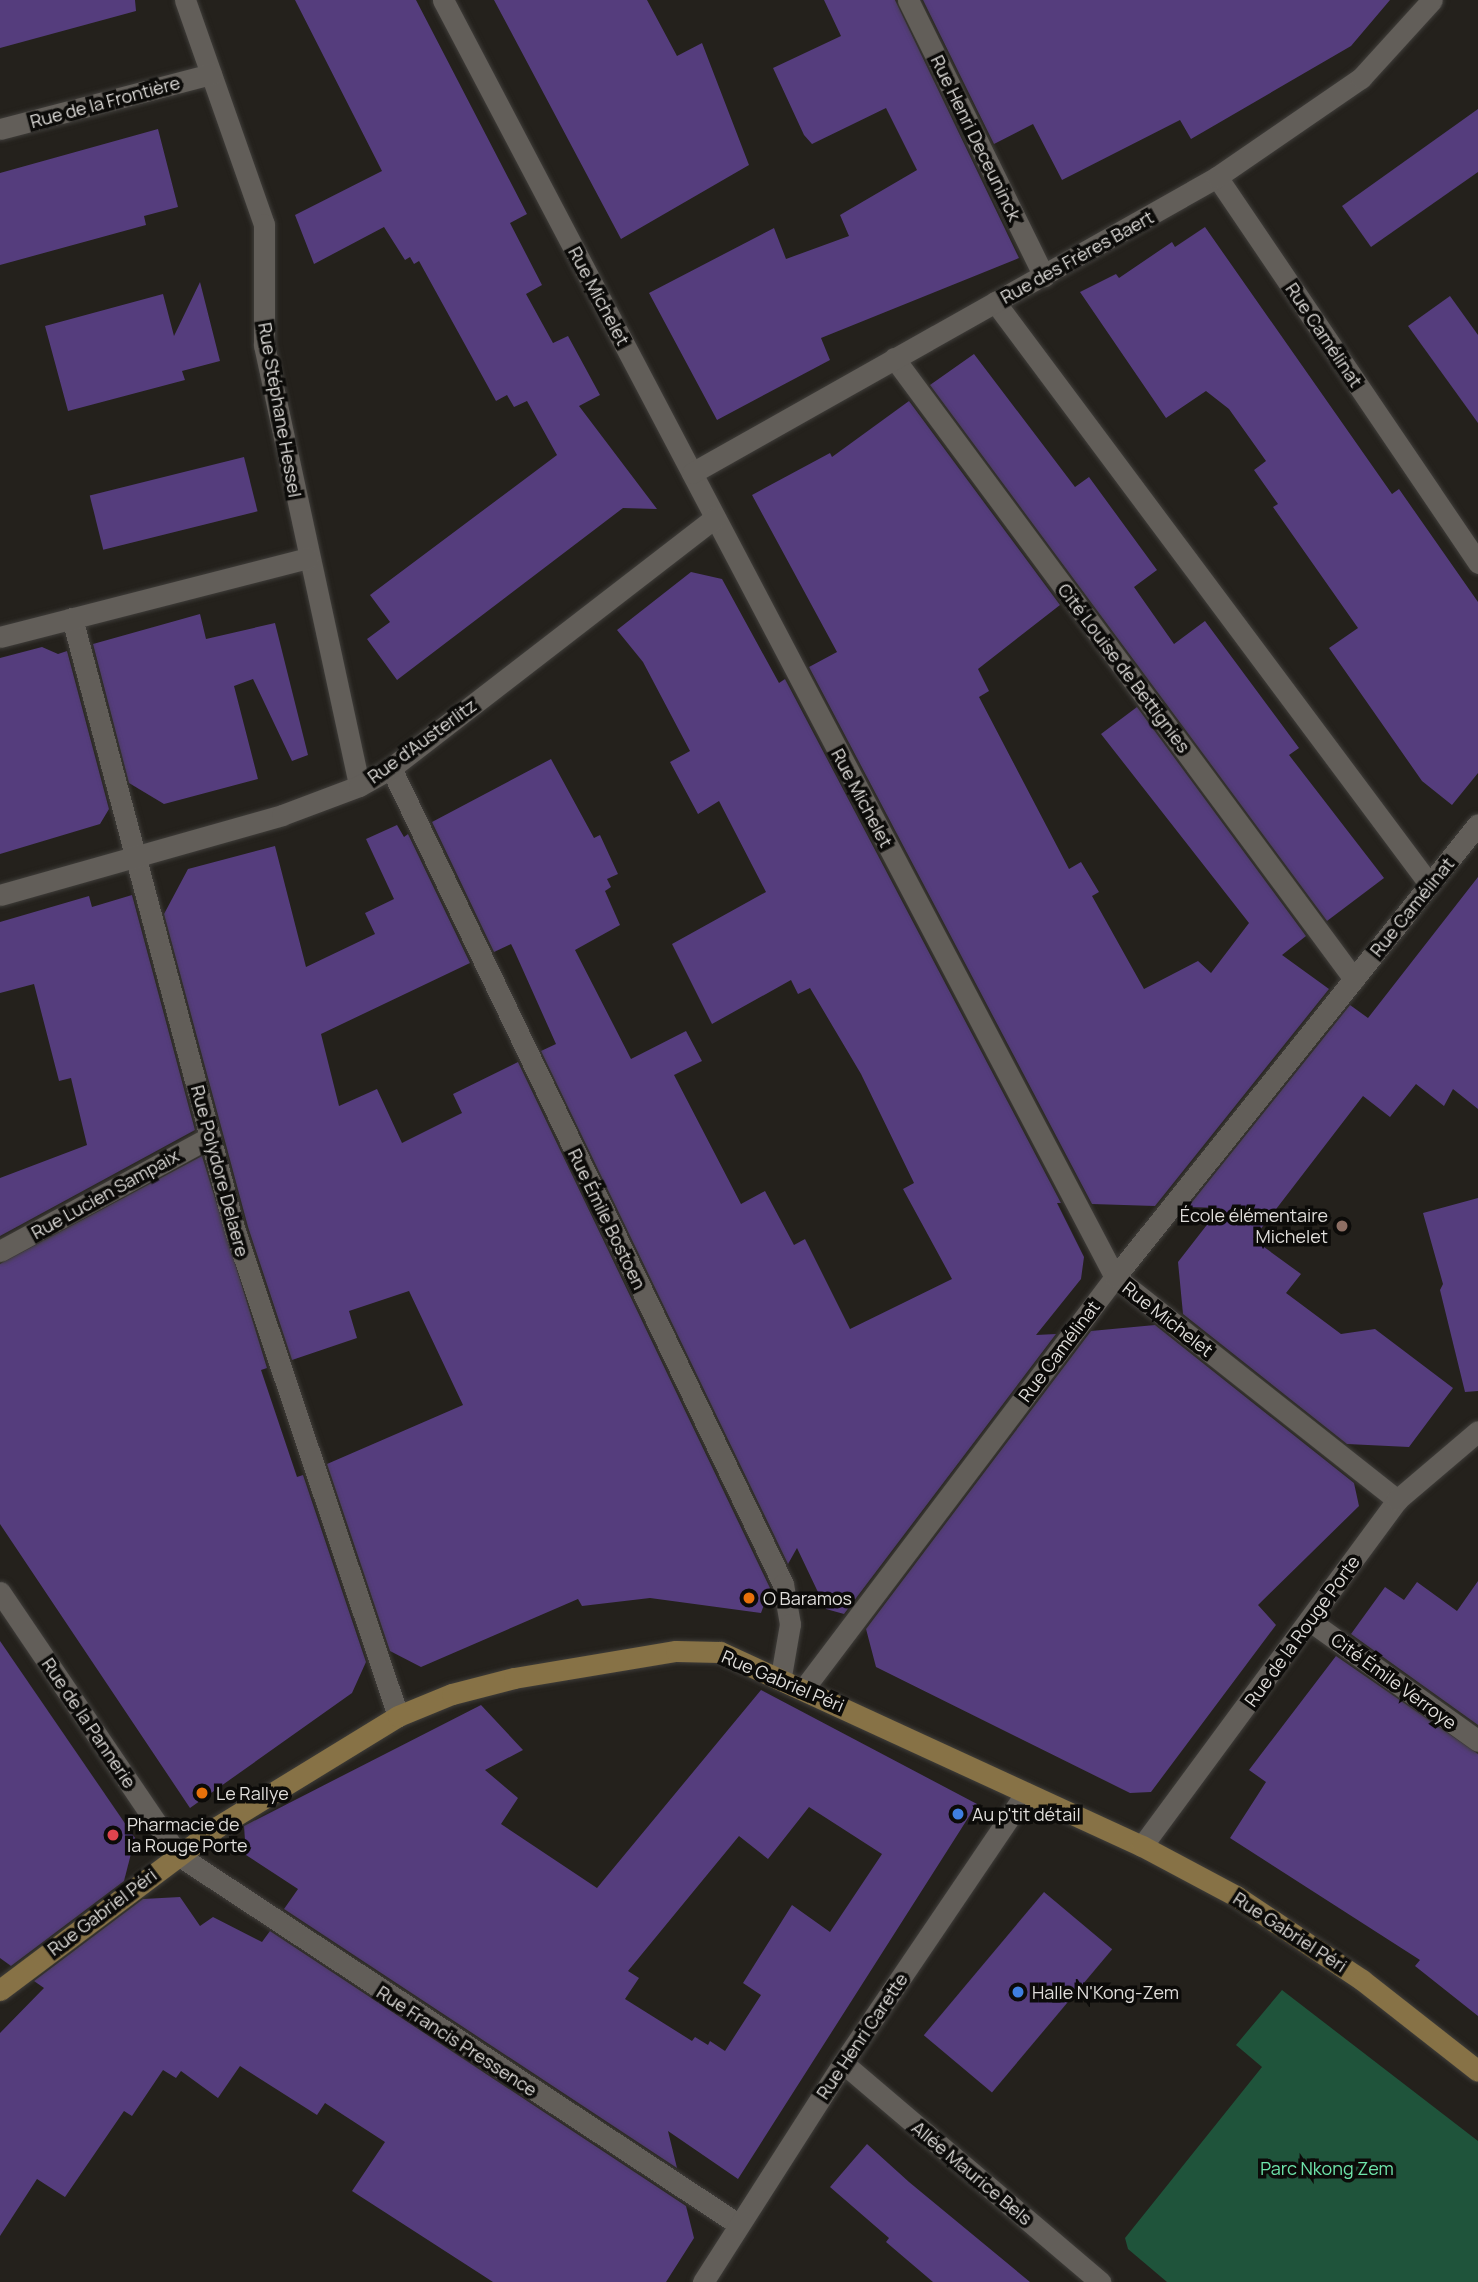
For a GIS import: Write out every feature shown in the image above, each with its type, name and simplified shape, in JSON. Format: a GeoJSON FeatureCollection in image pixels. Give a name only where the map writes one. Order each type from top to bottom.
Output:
{"type":"FeatureCollection","features":[{"type":"Feature","properties":{"kind":"street","name":"Rue Stéphane Hessel"},"geometry":{"type":"LineString","coordinates":[[185,0],[264,224],[264,345],[359,786]]}},
{"type":"Feature","properties":{"kind":"street","name":"Rue Michelet"},"geometry":{"type":"LineString","coordinates":[[443,0],[1115,1278],[1397,1500]]}},
{"type":"Feature","properties":{"kind":"street","name":"Rue Henri Deceuninck"},"geometry":{"type":"LineString","coordinates":[[908,0],[1045,276]]}},
{"type":"Feature","properties":{"kind":"street","name":"Rue des Frères Baert"},"geometry":{"type":"LineString","coordinates":[[692,473],[1217,177],[1361,78],[1432,0]]}},
{"type":"Feature","properties":{"kind":"street","name":"Rue de la Frontière"},"geometry":{"type":"LineString","coordinates":[[0,129],[211,74]]}},
{"type":"Feature","properties":{"kind":"street","name":"Rue Camélinat"},"geometry":{"type":"LineString","coordinates":[[1217,177],[1478,563]]}},
{"type":"Feature","properties":{"kind":"street"},"geometry":{"type":"LineString","coordinates":[[995,302],[1430,885]]}},
{"type":"Feature","properties":{"kind":"street","name":"Cité Louise de Bettignies"},"geometry":{"type":"LineString","coordinates":[[894,358],[1354,979]]}},
{"type":"Feature","properties":{"kind":"street","name":"Rue d'Austerlitz"},"geometry":{"type":"LineString","coordinates":[[0,895],[282,815],[359,786],[391,768],[715,517]]}},
{"type":"Feature","properties":{"kind":"street"},"geometry":{"type":"LineString","coordinates":[[0,637],[308,558]]}},
{"type":"Feature","properties":{"kind":"street","name":"Rue Polydore Delaere"},"geometry":{"type":"LineString","coordinates":[[72,618],[250,1278],[398,1716]]}},
{"type":"Feature","properties":{"kind":"street","name":"Rue Émile Bostoen"},"geometry":{"type":"LineString","coordinates":[[391,768],[783,1584],[790,1624],[780,1676]]}},
{"type":"Feature","properties":{"kind":"street","name":"Rue Camélinat"},"geometry":{"type":"LineString","coordinates":[[805,1688],[1115,1278],[1478,824]]}},
{"type":"Feature","properties":{"kind":"street","name":"Rue Lucien Sampaix"},"geometry":{"type":"LineString","coordinates":[[0,1251],[210,1137]]}},
{"type":"Feature","properties":{"kind":"street","name":"Rue de la Rouge Porte"},"geometry":{"type":"LineString","coordinates":[[1142,1846],[1397,1500],[1478,1431]]}},
{"type":"Feature","properties":{"kind":"street","name":"Rue de la Pannerie"},"geometry":{"type":"LineString","coordinates":[[0,1592],[178,1855]]}},
{"type":"Feature","properties":{"kind":"street","name":"Cité Émile Verroye"},"geometry":{"type":"LineString","coordinates":[[1310,1621],[1478,1741]]}},
{"type":"Feature","properties":{"kind":"street","name":"Rue Gabriel Péri"},"geometry":{"type":"LineString","coordinates":[[0,1990],[178,1855],[286,1782],[398,1716],[482,1684],[676,1651],[720,1652],[780,1676],[1142,1846],[1295,1933],[1478,2071]]}},
{"type":"Feature","properties":{"kind":"street","name":"Rue Henri Carette"},"geometry":{"type":"LineString","coordinates":[[710,2279],[738,2224],[843,2063],[1026,1793]]}},
{"type":"Feature","properties":{"kind":"street","name":"Rue Francis Pressence"},"geometry":{"type":"LineString","coordinates":[[178,1855],[738,2224]]}},
{"type":"Feature","properties":{"kind":"street","name":"Allée Maurice Bels"},"geometry":{"type":"LineString","coordinates":[[843,2063],[1100,2282]]}},
{"type":"Feature","properties":{"kind":"green space","name":"Parc Nkong Zem"},"geometry":{"type":"Polygon","coordinates":[[[1282,1990],[1478,2141],[1478,2282],[1167,2282],[1128,2249],[1125,2238],[1262,2067],[1236,2045],[1282,1990]]]}},
{"type":"Feature","properties":{"kind":"building"},"geometry":{"type":"Polygon","coordinates":[[[0,0],[135,0],[136,11],[0,48],[0,0]]]}},
{"type":"Feature","properties":{"kind":"building"},"geometry":{"type":"Polygon","coordinates":[[[295,0],[416,0],[527,214],[510,223],[542,285],[526,294],[553,343],[568,336],[600,395],[579,406],[657,509],[623,508],[397,680],[367,639],[390,622],[370,595],[557,455],[527,401],[514,407],[507,395],[496,401],[419,261],[414,264],[410,257],[405,260],[384,227],[314,264],[295,215],[382,171],[295,0]]]}},
{"type":"Feature","properties":{"kind":"building"},"geometry":{"type":"Polygon","coordinates":[[[494,0],[647,0],[677,56],[702,43],[749,165],[621,239],[494,0]]]}},
{"type":"Feature","properties":{"kind":"building"},"geometry":{"type":"Polygon","coordinates":[[[824,0],[895,0],[1019,258],[821,338],[830,360],[717,420],[649,293],[774,228],[786,259],[849,236],[840,215],[917,170],[886,108],[812,144],[804,135],[773,68],[841,36],[824,0]]]}},
{"type":"Feature","properties":{"kind":"building"},"geometry":{"type":"Polygon","coordinates":[[[923,0],[1390,0],[1351,46],[1191,139],[1180,120],[1062,180],[1033,124],[994,144],[923,0]]]}},
{"type":"Feature","properties":{"kind":"building"},"geometry":{"type":"Polygon","coordinates":[[[1478,109],[1478,172],[1371,247],[1342,206],[1478,109]]]}},
{"type":"Feature","properties":{"kind":"building"},"geometry":{"type":"Polygon","coordinates":[[[158,129],[178,207],[144,216],[146,225],[0,265],[0,173],[158,129]]]}},
{"type":"Feature","properties":{"kind":"building"},"geometry":{"type":"Polygon","coordinates":[[[1205,227],[1392,494],[1399,489],[1478,602],[1478,773],[1452,805],[1422,781],[1329,648],[1358,628],[1273,507],[1278,504],[1254,470],[1266,461],[1229,409],[1206,391],[1166,418],[1080,292],[1116,274],[1119,278],[1172,242],[1175,247],[1205,227]]]}},
{"type":"Feature","properties":{"kind":"building"},"geometry":{"type":"Polygon","coordinates":[[[200,282],[220,361],[182,371],[185,380],[68,411],[45,326],[163,294],[174,336],[200,282]]]}},
{"type":"Feature","properties":{"kind":"building"},"geometry":{"type":"Polygon","coordinates":[[[1450,296],[1478,335],[1478,423],[1408,326],[1450,296]]]}},
{"type":"Feature","properties":{"kind":"building"},"geometry":{"type":"Polygon","coordinates":[[[974,354],[1075,487],[1089,477],[1157,570],[1134,587],[1174,644],[1205,621],[1299,748],[1289,755],[1384,878],[1327,921],[930,385],[974,354]]]}},
{"type":"Feature","properties":{"kind":"building"},"geometry":{"type":"Polygon","coordinates":[[[909,401],[1060,605],[978,669],[989,691],[979,697],[1069,869],[1081,862],[1099,892],[1092,896],[1144,989],[1198,961],[1211,973],[1249,923],[1101,734],[1137,707],[1306,936],[1282,955],[1329,989],[1155,1206],[1092,1204],[809,667],[837,652],[752,495],[830,453],[832,457],[909,401]]]}},
{"type":"Feature","properties":{"kind":"building"},"geometry":{"type":"Polygon","coordinates":[[[244,457],[258,511],[103,550],[90,495],[244,457]]]}},
{"type":"Feature","properties":{"kind":"building"},"geometry":{"type":"Polygon","coordinates":[[[691,572],[722,579],[779,683],[785,679],[1061,1203],[1057,1203],[1084,1257],[1081,1279],[1036,1335],[1056,1334],[844,1614],[826,1609],[797,1548],[788,1564],[541,1051],[556,1044],[514,950],[511,944],[494,952],[432,822],[551,759],[594,838],[600,835],[618,874],[607,879],[611,887],[605,891],[620,925],[575,950],[631,1059],[686,1031],[702,1061],[674,1075],[741,1204],[765,1191],[794,1245],[805,1239],[850,1329],[952,1279],[903,1189],[914,1183],[861,1074],[810,988],[798,994],[791,980],[712,1024],[672,944],[766,892],[719,801],[698,814],[670,762],[690,751],[643,662],[617,630],[691,572]]]}},
{"type":"Feature","properties":{"kind":"building"},"geometry":{"type":"Polygon","coordinates":[[[200,614],[206,639],[275,623],[308,755],[292,761],[253,679],[234,686],[258,779],[164,804],[129,783],[93,644],[200,614]]]}},
{"type":"Feature","properties":{"kind":"building"},"geometry":{"type":"Polygon","coordinates":[[[42,647],[58,654],[67,651],[109,809],[100,824],[0,854],[0,658],[42,647]]]}},
{"type":"Feature","properties":{"kind":"building"},"geometry":{"type":"Polygon","coordinates":[[[397,825],[404,837],[408,834],[470,963],[321,1034],[339,1106],[377,1089],[402,1143],[462,1113],[453,1094],[518,1062],[770,1588],[761,1613],[650,1598],[582,1606],[578,1599],[421,1667],[390,1651],[327,1464],[463,1405],[409,1291],[349,1311],[357,1338],[292,1360],[248,1227],[164,914],[188,869],[275,846],[306,967],[375,934],[365,913],[394,899],[366,839],[397,825]]]}},
{"type":"Feature","properties":{"kind":"building"},"geometry":{"type":"Polygon","coordinates":[[[1478,877],[1478,1109],[1453,1089],[1444,1106],[1416,1084],[1390,1117],[1363,1096],[1253,1239],[1301,1274],[1286,1293],[1341,1334],[1375,1329],[1453,1388],[1409,1447],[1347,1444],[1183,1314],[1178,1262],[1220,1208],[1188,1207],[1350,1005],[1368,1018],[1478,877]]]}},
{"type":"Feature","properties":{"kind":"building"},"geometry":{"type":"Polygon","coordinates":[[[132,895],[195,1130],[0,1236],[0,1178],[87,1145],[71,1078],[59,1081],[34,984],[0,993],[0,922],[89,896],[92,907],[132,895]]]}},
{"type":"Feature","properties":{"kind":"building"},"geometry":{"type":"Polygon","coordinates":[[[202,1156],[267,1368],[261,1370],[297,1477],[303,1475],[366,1662],[352,1693],[190,1808],[0,1524],[0,1264],[202,1156]]]}},
{"type":"Feature","properties":{"kind":"building"},"geometry":{"type":"Polygon","coordinates":[[[1478,1198],[1478,1391],[1465,1392],[1440,1290],[1443,1284],[1423,1213],[1478,1198]]]}},
{"type":"Feature","properties":{"kind":"building"},"geometry":{"type":"Polygon","coordinates":[[[1155,1325],[1354,1483],[1359,1506],[1258,1605],[1276,1625],[1151,1792],[1130,1793],[876,1667],[866,1629],[1091,1331],[1155,1325]]]}},
{"type":"Feature","properties":{"kind":"building"},"geometry":{"type":"Polygon","coordinates":[[[1478,1581],[1478,1725],[1351,1634],[1385,1587],[1404,1600],[1417,1582],[1457,1611],[1478,1581]]]}},
{"type":"Feature","properties":{"kind":"building"},"geometry":{"type":"Polygon","coordinates":[[[0,1641],[135,1838],[124,1881],[11,1966],[0,1958],[0,1641]]]}},
{"type":"Feature","properties":{"kind":"building"},"geometry":{"type":"Polygon","coordinates":[[[1336,1656],[1478,1754],[1478,2016],[1415,1966],[1420,1960],[1230,1838],[1266,1782],[1249,1770],[1336,1656]]]}},
{"type":"Feature","properties":{"kind":"building"},"geometry":{"type":"Polygon","coordinates":[[[761,1690],[977,1804],[738,2179],[668,2131],[677,2168],[284,1909],[298,1889],[246,1855],[244,1826],[481,1705],[523,1750],[485,1770],[518,1798],[501,1824],[597,1888],[761,1690]],[[809,1807],[768,1859],[739,1836],[628,1971],[639,1978],[625,1999],[692,2041],[695,2037],[708,2045],[710,2041],[725,2051],[761,1995],[743,1983],[792,1905],[830,1932],[882,1854],[809,1807]]]}},
{"type":"Feature","properties":{"kind":"building","name":"Halle N'Kong-Zem"},"geometry":{"type":"Polygon","coordinates":[[[1044,1892],[1112,1949],[992,2092],[924,2035],[1044,1892]]]}},
{"type":"Feature","properties":{"kind":"building"},"geometry":{"type":"Polygon","coordinates":[[[180,1897],[200,1926],[213,1917],[262,1942],[270,1931],[686,2206],[694,2238],[666,2282],[493,2282],[352,2191],[385,2142],[325,2103],[317,2115],[240,2066],[218,2098],[181,2071],[176,2078],[163,2070],[132,2116],[124,2111],[65,2197],[37,2179],[0,2236],[0,2033],[44,1988],[34,1981],[143,1899],[180,1897]]]}},
{"type":"Feature","properties":{"kind":"building"},"geometry":{"type":"Polygon","coordinates":[[[867,2144],[1030,2282],[933,2282],[886,2242],[889,2238],[830,2187],[867,2144]]]}},
{"type":"Feature","properties":{"kind":"place","name":"École élémentaire Michelet"},"geometry":{"type":"Point","coordinates":[1342,1226]}},
{"type":"Feature","properties":{"kind":"place","name":"O Baramos"},"geometry":{"type":"Point","coordinates":[749,1598]}},
{"type":"Feature","properties":{"kind":"place","name":"Le Rallye"},"geometry":{"type":"Point","coordinates":[202,1793]}},
{"type":"Feature","properties":{"kind":"place","name":"Au p'tit détail"},"geometry":{"type":"Point","coordinates":[958,1814]}},
{"type":"Feature","properties":{"kind":"place","name":"Pharmacie de la Rouge Porte"},"geometry":{"type":"Point","coordinates":[113,1835]}},
{"type":"Feature","properties":{"kind":"place","name":"Halle N'Kong-Zem"},"geometry":{"type":"Point","coordinates":[1018,1992]}}]}
